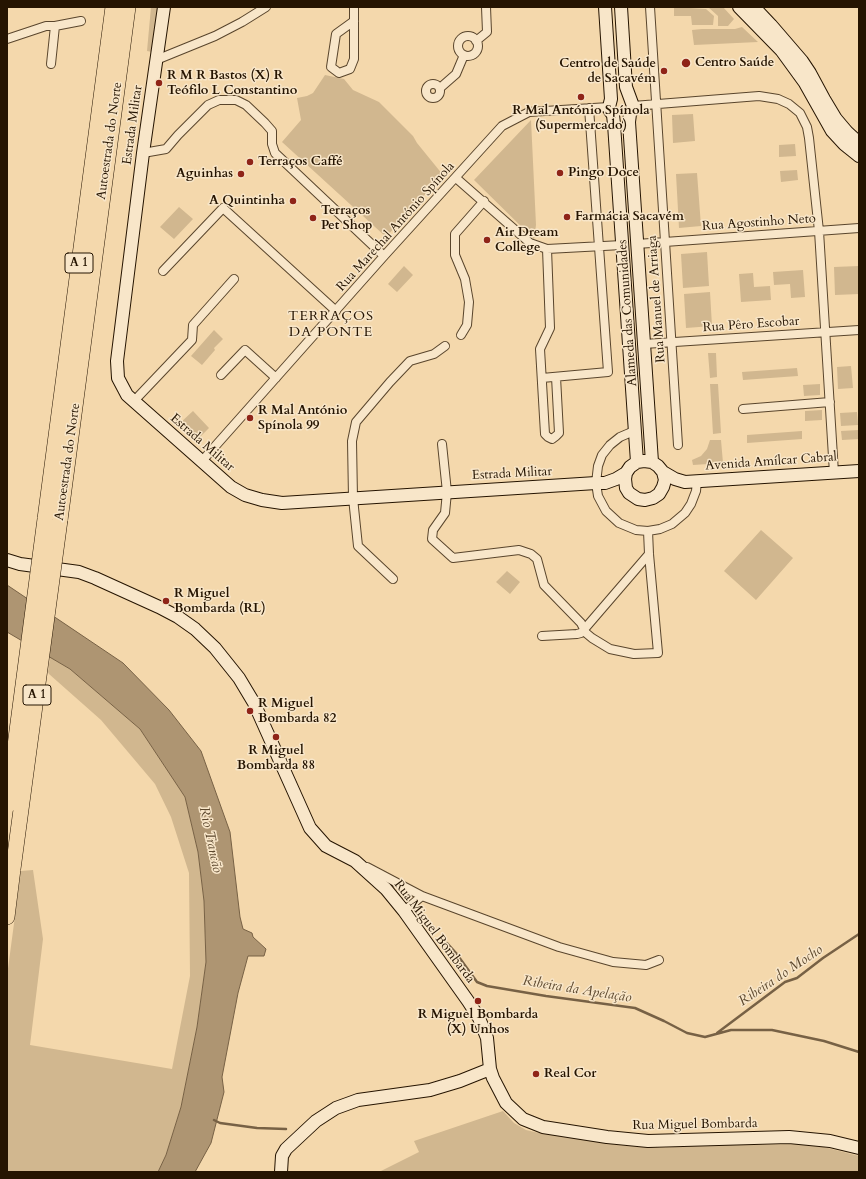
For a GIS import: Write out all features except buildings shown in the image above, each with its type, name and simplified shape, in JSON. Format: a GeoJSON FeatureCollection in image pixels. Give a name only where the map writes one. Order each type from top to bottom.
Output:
{"type":"FeatureCollection","features":[{"type":"Feature","properties":{"kind":"highway","name":"Autoestrada do Norte"},"geometry":{"type":"LineString","coordinates":[[7,918],[14,869],[113,7]]}},
{"type":"Feature","properties":{"kind":"highway","name":"Autoestrada do Norte"},"geometry":{"type":"LineString","coordinates":[[7,806],[53,519],[128,7]]}},
{"type":"Feature","properties":{"kind":"street","name":"Estrada Militar"},"geometry":{"type":"LineString","coordinates":[[164,7],[143,153],[117,361],[118,378],[127,395],[231,487],[245,495],[262,500],[282,502],[600,483],[616,479],[626,473]]}},
{"type":"Feature","properties":{"kind":"street"},"geometry":{"type":"LineString","coordinates":[[156,60],[215,36],[266,7]]}},
{"type":"Feature","properties":{"kind":"street"},"geometry":{"type":"LineString","coordinates":[[354,7],[354,21],[354,59],[350,69],[339,73],[331,67],[336,34],[354,21]]}},
{"type":"Feature","properties":{"kind":"street"},"geometry":{"type":"LineString","coordinates":[[476,41],[487,32],[486,7]]}},
{"type":"Feature","properties":{"kind":"street","name":"Alameda das Comunidades"},"geometry":{"type":"LineString","coordinates":[[605,7],[637,462]]}},
{"type":"Feature","properties":{"kind":"street","name":"Alameda das Comunidades"},"geometry":{"type":"LineString","coordinates":[[621,7],[626,87],[631,106],[629,122],[652,462]]}},
{"type":"Feature","properties":{"kind":"street","name":"Rua Manuel de Arriaga"},"geometry":{"type":"LineString","coordinates":[[650,7],[678,445]]}},
{"type":"Feature","properties":{"kind":"street"},"geometry":{"type":"LineString","coordinates":[[739,7],[781,50],[802,79],[832,131],[844,144],[859,156]]}},
{"type":"Feature","properties":{"kind":"street"},"geometry":{"type":"LineString","coordinates":[[754,7],[802,61],[836,119],[859,143]]}},
{"type":"Feature","properties":{"kind":"street"},"geometry":{"type":"LineString","coordinates":[[7,39],[46,26],[55,26],[81,21]]}},
{"type":"Feature","properties":{"kind":"street"},"geometry":{"type":"LineString","coordinates":[[51,64],[55,26]]}},
{"type":"Feature","properties":{"kind":"street"},"geometry":{"type":"LineString","coordinates":[[467,36],[476,41],[477,46],[475,52],[469,56],[464,55],[458,49],[461,39],[467,36]]}},
{"type":"Feature","properties":{"kind":"street"},"geometry":{"type":"LineString","coordinates":[[440,88],[456,74],[464,55]]}},
{"type":"Feature","properties":{"kind":"street"},"geometry":{"type":"LineString","coordinates":[[620,94],[625,95],[631,106],[626,117],[621,118],[617,118],[611,107],[616,95],[620,94]]}},
{"type":"Feature","properties":{"kind":"street"},"geometry":{"type":"LineString","coordinates":[[631,106],[759,96],[778,99],[789,104],[800,113],[807,127],[809,138],[819,231],[834,473]]}},
{"type":"Feature","properties":{"kind":"street"},"geometry":{"type":"LineString","coordinates":[[143,153],[166,149],[208,105],[219,100],[236,100],[246,105],[272,131],[272,144],[275,153],[384,256]]}},
{"type":"Feature","properties":{"kind":"street","name":"Rua Marechal António Spínola"},"geometry":{"type":"LineString","coordinates":[[202,461],[502,126],[529,112],[611,107]]}},
{"type":"Feature","properties":{"kind":"street"},"geometry":{"type":"LineString","coordinates":[[542,378],[608,372],[589,108]]}},
{"type":"Feature","properties":{"kind":"street"},"geometry":{"type":"LineString","coordinates":[[456,178],[530,243],[546,249],[622,245]]}},
{"type":"Feature","properties":{"kind":"street"},"geometry":{"type":"LineString","coordinates":[[461,335],[467,325],[469,302],[465,279],[455,255],[455,234],[484,201]]}},
{"type":"Feature","properties":{"kind":"street"},"geometry":{"type":"LineString","coordinates":[[163,271],[223,208],[336,311]]}},
{"type":"Feature","properties":{"kind":"street","name":"Rua Agostinho Neto"},"geometry":{"type":"LineString","coordinates":[[637,244],[859,228]]}},
{"type":"Feature","properties":{"kind":"street"},"geometry":{"type":"LineString","coordinates":[[546,249],[550,328],[540,349],[545,434],[548,438],[552,438],[558,433],[556,377]]}},
{"type":"Feature","properties":{"kind":"street"},"geometry":{"type":"LineString","coordinates":[[134,401],[192,340],[193,325],[234,279]]}},
{"type":"Feature","properties":{"kind":"street","name":"Rua Pêro Escobar"},"geometry":{"type":"LineString","coordinates":[[644,344],[859,330]]}},
{"type":"Feature","properties":{"kind":"street"},"geometry":{"type":"LineString","coordinates":[[393,579],[358,546],[353,498],[352,441],[356,422],[410,361],[434,354],[445,346]]}},
{"type":"Feature","properties":{"kind":"street"},"geometry":{"type":"LineString","coordinates":[[221,375],[245,350],[276,378]]}},
{"type":"Feature","properties":{"kind":"street"},"geometry":{"type":"LineString","coordinates":[[743,409],[830,402]]}},
{"type":"Feature","properties":{"kind":"street"},"geometry":{"type":"LineString","coordinates":[[634,431],[620,437],[610,445],[602,456],[598,466],[600,483],[598,496],[606,511],[619,523],[636,530],[648,531],[660,529],[672,524],[685,513],[691,504],[696,491],[691,482]]}},
{"type":"Feature","properties":{"kind":"street"},"geometry":{"type":"LineString","coordinates":[[442,444],[446,492],[445,513],[433,530],[432,538],[453,558],[519,550],[531,554],[537,559],[544,585],[581,622],[586,633],[610,649],[634,654],[658,653],[648,554],[648,531]]}},
{"type":"Feature","properties":{"kind":"street"},"geometry":{"type":"LineString","coordinates":[[637,462],[652,462],[663,472],[675,479],[691,482],[659,494],[653,498],[646,500],[638,499],[629,493],[626,484],[626,473],[630,467],[637,462]]}},
{"type":"Feature","properties":{"kind":"street","name":"Avenida Amílcar Cabral"},"geometry":{"type":"LineString","coordinates":[[691,482],[859,471]]}},
{"type":"Feature","properties":{"kind":"street"},"geometry":{"type":"LineString","coordinates":[[659,494],[665,480],[663,472]]}},
{"type":"Feature","properties":{"kind":"street","name":"Estrada Militar"},"geometry":{"type":"LineString","coordinates":[[600,483],[629,493]]}},
{"type":"Feature","properties":{"kind":"street"},"geometry":{"type":"LineString","coordinates":[[542,636],[581,633],[648,554]]}},
{"type":"Feature","properties":{"kind":"street","name":"Rua Miguel Bombarda"},"geometry":{"type":"LineString","coordinates":[[7,560],[20,564],[78,572],[95,578],[172,614],[206,638],[232,669],[254,704],[310,828],[326,846],[355,861],[386,889],[404,911],[468,1001],[479,1018],[486,1038],[490,1069],[499,1091],[506,1103],[523,1119],[543,1127],[648,1142],[790,1137],[830,1141],[859,1148]]}},
{"type":"Feature","properties":{"kind":"street"},"geometry":{"type":"LineString","coordinates":[[355,861],[422,896],[559,947],[613,962],[646,965],[659,960]]}},
{"type":"Feature","properties":{"kind":"street"},"geometry":{"type":"LineString","coordinates":[[404,911],[422,896]]}},
{"type":"Feature","properties":{"kind":"street"},"geometry":{"type":"LineString","coordinates":[[281,1172],[282,1156],[289,1146],[316,1121],[336,1108],[358,1100],[436,1088],[460,1081],[490,1069]]}},
{"type":"Feature","properties":{"kind":"shaded area"},"geometry":{"type":"Polygon","coordinates":[[[151,7],[158,7],[152,52],[147,51],[151,7]]]}},
{"type":"Feature","properties":{"kind":"shaded area"},"geometry":{"type":"Polygon","coordinates":[[[674,7],[706,9],[714,16],[713,25],[692,25],[691,16],[674,16],[674,7]]]}},
{"type":"Feature","properties":{"kind":"shaded area"},"geometry":{"type":"Polygon","coordinates":[[[708,7],[723,7],[734,19],[728,26],[718,26],[718,16],[708,7]]]}},
{"type":"Feature","properties":{"kind":"shaded area"},"geometry":{"type":"Polygon","coordinates":[[[742,27],[758,42],[694,45],[692,30],[735,29],[742,27]]]}},
{"type":"Feature","properties":{"kind":"shaded area"},"geometry":{"type":"Polygon","coordinates":[[[325,75],[344,79],[353,90],[379,102],[413,136],[443,175],[386,237],[282,142],[301,120],[297,98],[313,93],[325,75]]]}},
{"type":"Feature","properties":{"kind":"shaded area"},"geometry":{"type":"Polygon","coordinates":[[[693,114],[695,141],[673,143],[672,115],[693,114]]]}},
{"type":"Feature","properties":{"kind":"shaded area"},"geometry":{"type":"Polygon","coordinates":[[[531,120],[536,225],[534,239],[474,180],[531,120]]]}},
{"type":"Feature","properties":{"kind":"shaded area"},"geometry":{"type":"Polygon","coordinates":[[[795,144],[796,156],[779,157],[779,145],[795,144]]]}},
{"type":"Feature","properties":{"kind":"shaded area"},"geometry":{"type":"Polygon","coordinates":[[[797,170],[798,180],[781,182],[780,171],[797,170]]]}},
{"type":"Feature","properties":{"kind":"shaded area"},"geometry":{"type":"Polygon","coordinates":[[[697,173],[701,226],[679,228],[676,174],[697,173]]]}},
{"type":"Feature","properties":{"kind":"shaded area"},"geometry":{"type":"Polygon","coordinates":[[[179,207],[193,219],[174,239],[160,227],[179,207]]]}},
{"type":"Feature","properties":{"kind":"shaded area"},"geometry":{"type":"Polygon","coordinates":[[[707,252],[709,286],[683,288],[681,254],[707,252]]]}},
{"type":"Feature","properties":{"kind":"shaded area"},"geometry":{"type":"Polygon","coordinates":[[[404,266],[413,275],[397,292],[388,284],[404,266]]]}},
{"type":"Feature","properties":{"kind":"shaded area"},"geometry":{"type":"Polygon","coordinates":[[[859,266],[859,294],[835,295],[834,267],[859,266]]]}},
{"type":"Feature","properties":{"kind":"shaded area"},"geometry":{"type":"Polygon","coordinates":[[[803,270],[805,297],[791,298],[790,284],[774,285],[773,272],[803,270]]]}},
{"type":"Feature","properties":{"kind":"shaded area"},"geometry":{"type":"Polygon","coordinates":[[[753,273],[754,287],[770,286],[771,300],[741,302],[739,274],[753,273]]]}},
{"type":"Feature","properties":{"kind":"shaded area"},"geometry":{"type":"Polygon","coordinates":[[[710,292],[712,326],[686,328],[684,294],[710,292]]]}},
{"type":"Feature","properties":{"kind":"shaded area"},"geometry":{"type":"Polygon","coordinates":[[[214,330],[223,339],[214,348],[215,350],[202,365],[191,356],[214,330]]]}},
{"type":"Feature","properties":{"kind":"shaded area"},"geometry":{"type":"Polygon","coordinates":[[[708,353],[716,353],[717,377],[710,378],[708,353]]]}},
{"type":"Feature","properties":{"kind":"shaded area"},"geometry":{"type":"Polygon","coordinates":[[[851,366],[853,388],[838,389],[837,367],[851,366]]]}},
{"type":"Feature","properties":{"kind":"shaded area"},"geometry":{"type":"Polygon","coordinates":[[[797,368],[798,376],[743,380],[742,372],[797,368]]]}},
{"type":"Feature","properties":{"kind":"shaded area"},"geometry":{"type":"Polygon","coordinates":[[[710,384],[718,384],[721,433],[713,434],[710,384]]]}},
{"type":"Feature","properties":{"kind":"shaded area"},"geometry":{"type":"Polygon","coordinates":[[[820,384],[820,395],[804,396],[803,385],[820,384]]]}},
{"type":"Feature","properties":{"kind":"shaded area"},"geometry":{"type":"Polygon","coordinates":[[[822,410],[822,420],[805,421],[805,411],[822,410]]]}},
{"type":"Feature","properties":{"kind":"shaded area"},"geometry":{"type":"Polygon","coordinates":[[[193,411],[209,428],[197,440],[180,423],[193,411]]]}},
{"type":"Feature","properties":{"kind":"shaded area"},"geometry":{"type":"Polygon","coordinates":[[[857,412],[858,425],[841,426],[840,413],[857,412]]]}},
{"type":"Feature","properties":{"kind":"shaded area"},"geometry":{"type":"Polygon","coordinates":[[[859,430],[859,439],[842,440],[841,431],[859,430]]]}},
{"type":"Feature","properties":{"kind":"shaded area"},"geometry":{"type":"Polygon","coordinates":[[[802,431],[802,439],[747,443],[747,435],[802,431]]]}},
{"type":"Feature","properties":{"kind":"shaded area"},"geometry":{"type":"Polygon","coordinates":[[[710,440],[721,440],[723,463],[693,465],[692,460],[701,456],[707,449],[710,440]]]}},
{"type":"Feature","properties":{"kind":"shaded area"},"geometry":{"type":"Polygon","coordinates":[[[761,530],[793,558],[756,600],[724,571],[761,530]]]}},
{"type":"Feature","properties":{"kind":"shaded area"},"geometry":{"type":"Polygon","coordinates":[[[507,571],[520,582],[510,594],[496,582],[507,571]]]}},
{"type":"Feature","properties":{"kind":"shaded area"},"geometry":{"type":"Polygon","coordinates":[[[50,657],[70,669],[140,729],[185,797],[198,852],[204,901],[206,962],[197,1027],[181,1107],[166,1155],[158,1172],[7,1172],[7,976],[21,871],[33,870],[43,939],[30,1045],[172,1069],[190,976],[189,873],[171,817],[155,784],[101,720],[49,674],[50,657]]]}},
{"type":"Feature","properties":{"kind":"shaded area"},"geometry":{"type":"Polygon","coordinates":[[[503,1111],[514,1123],[526,1130],[539,1133],[565,1135],[618,1145],[660,1148],[719,1144],[800,1144],[820,1146],[859,1156],[859,1172],[379,1172],[419,1152],[414,1141],[503,1111]]]}},
{"type":"Feature","properties":{"kind":"water","name":"Rio Trancão"},"geometry":{"type":"Polygon","coordinates":[[[7,585],[123,663],[169,710],[201,751],[230,832],[240,917],[243,929],[252,933],[253,937],[266,949],[264,956],[248,956],[238,993],[222,1077],[224,1092],[211,1143],[195,1172],[158,1172],[166,1155],[181,1107],[197,1027],[206,962],[204,901],[198,852],[185,797],[140,729],[70,669],[7,632],[7,585]]]}},
{"type":"Feature","properties":{"kind":"waterway","name":"Ribeira do Mocho"},"geometry":{"type":"LineString","coordinates":[[717,1033],[785,982],[797,978],[823,958],[859,934]]}},
{"type":"Feature","properties":{"kind":"waterway","name":"Ribeira da Apelação"},"geometry":{"type":"LineString","coordinates":[[447,943],[477,982],[487,986],[546,996],[635,1008],[687,1033],[705,1037],[731,1030],[772,1030],[824,1041],[859,1052]]}},
{"type":"Feature","properties":{"kind":"waterway","name":"Ribeira do Mocho"},"geometry":{"type":"LineString","coordinates":[[214,1120],[220,1123],[257,1128],[286,1129]]}},
{"type":"Feature","properties":{"kind":"place","name":"Centro Saúde"},"geometry":{"type":"Point","coordinates":[686,63]}},
{"type":"Feature","properties":{"kind":"place","name":"Centro de Saúde de Sacavém"},"geometry":{"type":"Point","coordinates":[664,71]}},
{"type":"Feature","properties":{"kind":"place","name":"R M R Bastos (X) R Teófilo L Constantino"},"geometry":{"type":"Point","coordinates":[159,83]}},
{"type":"Feature","properties":{"kind":"place","name":"R Mal António Spínola (Supermercado)"},"geometry":{"type":"Point","coordinates":[581,97]}},
{"type":"Feature","properties":{"kind":"place","name":"Terraços Caffé"},"geometry":{"type":"Point","coordinates":[250,162]}},
{"type":"Feature","properties":{"kind":"place","name":"Pingo Doce"},"geometry":{"type":"Point","coordinates":[560,173]}},
{"type":"Feature","properties":{"kind":"place","name":"Aguinhas"},"geometry":{"type":"Point","coordinates":[241,174]}},
{"type":"Feature","properties":{"kind":"place","name":"A Quintinha"},"geometry":{"type":"Point","coordinates":[293,201]}},
{"type":"Feature","properties":{"kind":"place","name":"Farmácia Sacavém"},"geometry":{"type":"Point","coordinates":[567,217]}},
{"type":"Feature","properties":{"kind":"place","name":"Terraços Pet Shop"},"geometry":{"type":"Point","coordinates":[313,218]}},
{"type":"Feature","properties":{"kind":"place","name":"Air Dream College"},"geometry":{"type":"Point","coordinates":[487,240]}},
{"type":"Feature","properties":{"kind":"place","name":"R Mal António Spínola 99"},"geometry":{"type":"Point","coordinates":[250,418]}},
{"type":"Feature","properties":{"kind":"place","name":"R Miguel Bombarda (RL)"},"geometry":{"type":"Point","coordinates":[166,601]}},
{"type":"Feature","properties":{"kind":"place","name":"R Miguel Bombarda 82"},"geometry":{"type":"Point","coordinates":[250,711]}},
{"type":"Feature","properties":{"kind":"place","name":"R Miguel Bombarda 88"},"geometry":{"type":"Point","coordinates":[276,737]}},
{"type":"Feature","properties":{"kind":"place","name":"R Miguel Bombarda (X) Unhos"},"geometry":{"type":"Point","coordinates":[478,1001]}},
{"type":"Feature","properties":{"kind":"place","name":"Real Cor"},"geometry":{"type":"Point","coordinates":[536,1074]}},
{"type":"Feature","properties":{"kind":"district","name":"TERRAÇOS DA PONTE"},"geometry":{"type":"Point","coordinates":[331,326]}}]}
